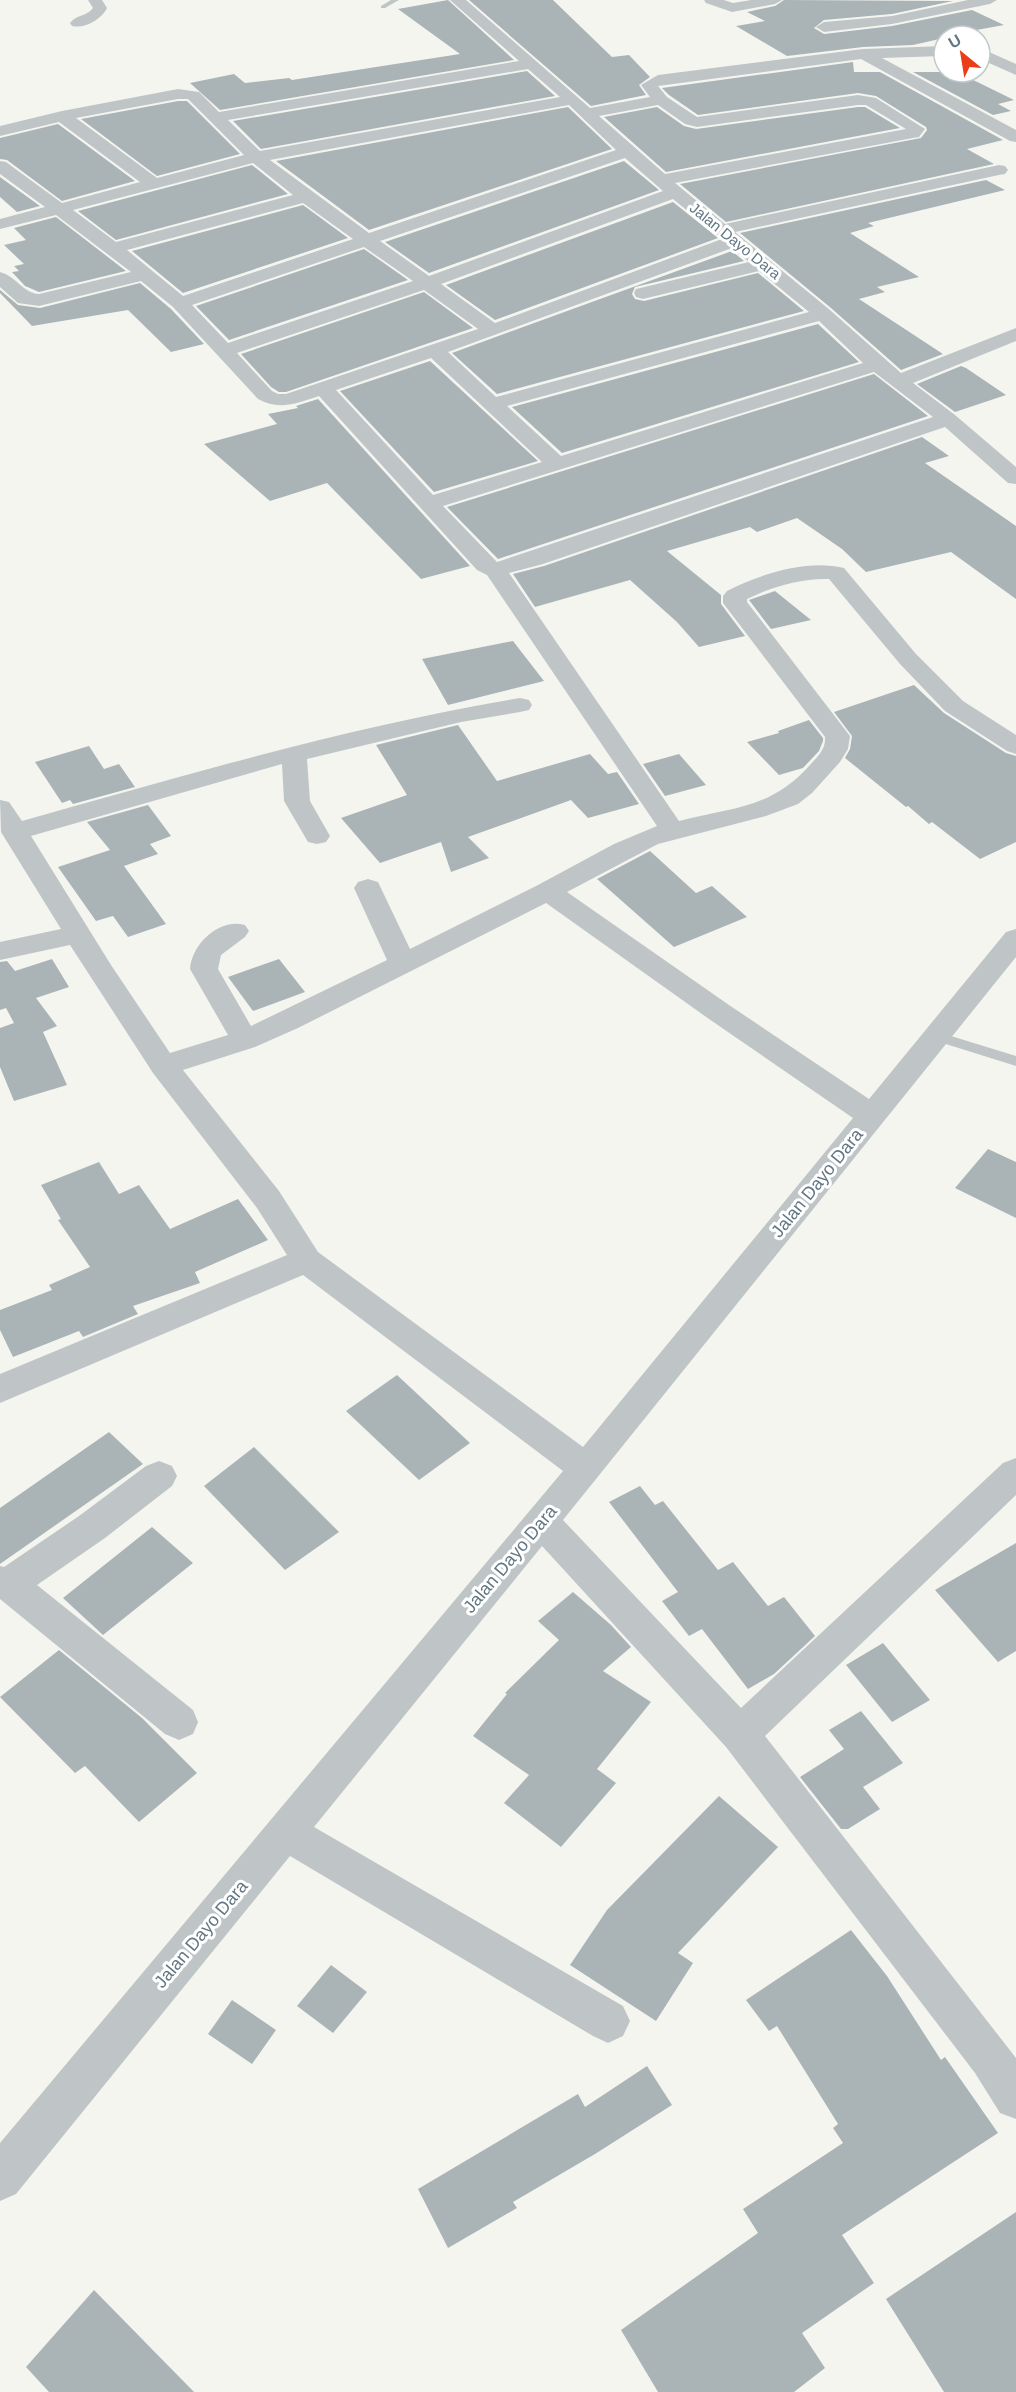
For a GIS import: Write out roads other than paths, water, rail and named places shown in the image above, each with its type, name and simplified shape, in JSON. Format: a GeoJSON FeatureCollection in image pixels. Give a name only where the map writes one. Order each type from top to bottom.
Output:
{"type":"FeatureCollection","features":[{"type":"Feature","properties":{"kind":"street"},"geometry":{"type":"LineString","coordinates":[[77,23],[97,14],[100,8],[95,0]]}},
{"type":"Feature","properties":{"kind":"street","name":"Jalan Dayo Dara"},"geometry":{"type":"LineString","coordinates":[[457,0],[573,100],[627,152],[823,314],[877,365],[948,419],[1016,478]]}},
{"type":"Feature","properties":{"kind":"street"},"geometry":{"type":"LineString","coordinates":[[711,0],[726,8],[736,8],[775,0]]}},
{"type":"Feature","properties":{"kind":"street"},"geometry":{"type":"LineString","coordinates":[[902,0],[929,14]]}},
{"type":"Feature","properties":{"kind":"street"},"geometry":{"type":"LineString","coordinates":[[824,27],[929,14],[990,0]]}},
{"type":"Feature","properties":{"kind":"street"},"geometry":{"type":"LineString","coordinates":[[225,351],[426,283],[669,186],[913,133],[917,129],[870,101],[858,100],[691,121],[661,100],[651,89],[650,82],[862,54],[932,51]]}},
{"type":"Feature","properties":{"kind":"street"},"geometry":{"type":"LineString","coordinates":[[862,54],[1016,137]]}},
{"type":"Feature","properties":{"kind":"street"},"geometry":{"type":"LineString","coordinates":[[992,59],[1016,70]]}},
{"type":"Feature","properties":{"kind":"street"},"geometry":{"type":"LineString","coordinates":[[217,117],[531,64]]}},
{"type":"Feature","properties":{"kind":"street"},"geometry":{"type":"LineString","coordinates":[[0,131],[62,116],[186,94],[196,97],[256,158],[306,197],[493,330]]}},
{"type":"Feature","properties":{"kind":"street"},"geometry":{"type":"LineString","coordinates":[[0,224],[256,158],[573,100]]}},
{"type":"Feature","properties":{"kind":"street"},"geometry":{"type":"LineString","coordinates":[[587,113],[661,100]]}},
{"type":"Feature","properties":{"kind":"street"},"geometry":{"type":"LineString","coordinates":[[62,116],[154,184]]}},
{"type":"Feature","properties":{"kind":"street"},"geometry":{"type":"LineString","coordinates":[[325,162],[433,126]]}},
{"type":"Feature","properties":{"kind":"street"},"geometry":{"type":"LineString","coordinates":[[180,303],[627,152]]}},
{"type":"Feature","properties":{"kind":"street"},"geometry":{"type":"LineString","coordinates":[[0,166],[113,248],[180,303],[265,395],[274,400],[288,400],[324,389],[536,316],[727,236],[999,170]]}},
{"type":"Feature","properties":{"kind":"street"},"geometry":{"type":"LineString","coordinates":[[282,177],[303,170]]}},
{"type":"Feature","properties":{"kind":"street"},"geometry":{"type":"LineString","coordinates":[[113,248],[306,197]]}},
{"type":"Feature","properties":{"kind":"street"},"geometry":{"type":"LineString","coordinates":[[536,316],[764,264]]}},
{"type":"Feature","properties":{"kind":"street"},"geometry":{"type":"LineString","coordinates":[[0,278],[25,299],[39,300],[146,274]]}},
{"type":"Feature","properties":{"kind":"street"},"geometry":{"type":"LineString","coordinates":[[492,404],[823,314]]}},
{"type":"Feature","properties":{"kind":"street"},"geometry":{"type":"LineString","coordinates":[[899,381],[1016,334]]}},
{"type":"Feature","properties":{"kind":"street"},"geometry":{"type":"LineString","coordinates":[[434,350],[557,464]]}},
{"type":"Feature","properties":{"kind":"street"},"geometry":{"type":"LineString","coordinates":[[428,504],[877,365]]}},
{"type":"Feature","properties":{"kind":"street"},"geometry":{"type":"LineString","coordinates":[[324,389],[485,565],[495,570],[672,829]]}},
{"type":"Feature","properties":{"kind":"street"},"geometry":{"type":"LineString","coordinates":[[495,570],[534,559],[948,419]]}},
{"type":"Feature","properties":{"kind":"street"},"geometry":{"type":"LineString","coordinates":[[164,1065],[245,1040],[338,998],[548,891],[634,844],[672,829],[767,807],[790,798],[806,785],[836,749],[837,736],[734,598],[748,590],[810,572],[827,570],[841,576],[908,659],[954,706],[1016,746]]}},
{"type":"Feature","properties":{"kind":"street"},"geometry":{"type":"LineString","coordinates":[[520,705],[461,715],[166,787],[7,820],[76,934],[164,1065],[277,1211],[298,1242],[306,1260],[586,1469]]}},
{"type":"Feature","properties":{"kind":"street"},"geometry":{"type":"LineString","coordinates":[[294,754],[297,801],[317,836]]}},
{"type":"Feature","properties":{"kind":"street"},"geometry":{"type":"LineString","coordinates":[[368,888],[403,965]]}},
{"type":"Feature","properties":{"kind":"street"},"geometry":{"type":"LineString","coordinates":[[548,891],[719,1012],[871,1115]]}},
{"type":"Feature","properties":{"kind":"street"},"geometry":{"type":"LineString","coordinates":[[236,931],[213,945],[204,960],[204,969],[245,1040]]}},
{"type":"Feature","properties":{"kind":"street"},"geometry":{"type":"LineString","coordinates":[[0,951],[76,934]]}},
{"type":"Feature","properties":{"kind":"street","name":"Jalan Dayo Dara"},"geometry":{"type":"LineString","coordinates":[[0,2178],[586,1469],[1016,938]]}},
{"type":"Feature","properties":{"kind":"street"},"geometry":{"type":"LineString","coordinates":[[0,1389],[306,1260]]}},
{"type":"Feature","properties":{"kind":"street"},"geometry":{"type":"LineString","coordinates":[[740,1734],[1016,1473]]}},
{"type":"Feature","properties":{"kind":"street"},"geometry":{"type":"LineString","coordinates":[[159,1476],[92,1527],[5,1583],[179,1722]]}},
{"type":"Feature","properties":{"kind":"street"},"geometry":{"type":"LineString","coordinates":[[541,1521],[740,1734],[990,2058],[1016,2097]]}},
{"type":"Feature","properties":{"kind":"street"},"geometry":{"type":"LineString","coordinates":[[286,1832],[608,2020]]}},
{"type":"Feature","properties":{"kind":"lane"},"geometry":{"type":"LineString","coordinates":[[383,7],[396,0]]}},
{"type":"Feature","properties":{"kind":"lane"},"geometry":{"type":"LineString","coordinates":[[938,1036],[1016,1061]]}}]}
